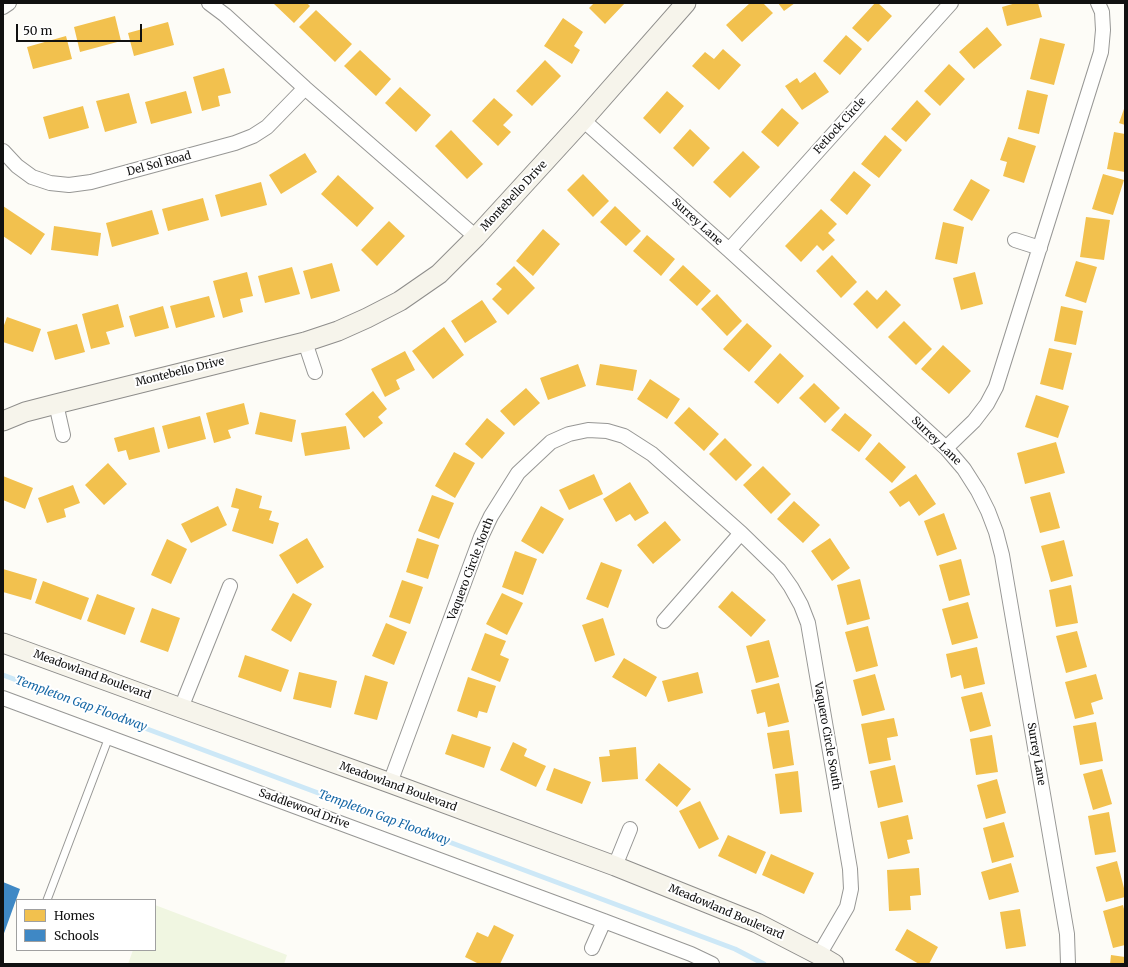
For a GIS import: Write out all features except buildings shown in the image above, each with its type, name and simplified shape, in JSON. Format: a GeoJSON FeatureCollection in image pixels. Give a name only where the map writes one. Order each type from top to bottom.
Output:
{"type":"FeatureCollection","features":[{"type":"Feature","properties":{"kind":"street"},"geometry":{"type":"LineString","coordinates":[[3,7],[8,3]]}},
{"type":"Feature","properties":{"kind":"street"},"geometry":{"type":"LineString","coordinates":[[209,3],[225,15],[305,88],[476,237]]}},
{"type":"Feature","properties":{"kind":"street","name":"Montebello Drive"},"geometry":{"type":"LineString","coordinates":[[3,421],[25,412],[305,342],[345,328],[400,301],[439,274],[476,237],[583,120],[686,3]]}},
{"type":"Feature","properties":{"kind":"street","name":"Fetlock Circle"},"geometry":{"type":"LineString","coordinates":[[729,250],[951,3]]}},
{"type":"Feature","properties":{"kind":"street"},"geometry":{"type":"LineString","coordinates":[[946,448],[974,421],[987,404],[996,387],[1101,52],[1103,30],[1102,12],[1098,3]]}},
{"type":"Feature","properties":{"kind":"street","name":"Del Sol Road"},"geometry":{"type":"LineString","coordinates":[[3,151],[17,166],[32,177],[50,183],[69,185],[91,182],[235,143],[253,136],[267,127],[305,88]]}},
{"type":"Feature","properties":{"kind":"street","name":"Surrey Lane"},"geometry":{"type":"LineString","coordinates":[[583,120],[729,250],[946,448],[964,469],[978,490],[988,510],[1002,555],[1067,934],[1068,964]]}},
{"type":"Feature","properties":{"kind":"street"},"geometry":{"type":"LineString","coordinates":[[1015,240],[1040,248]]}},
{"type":"Feature","properties":{"kind":"street"},"geometry":{"type":"LineString","coordinates":[[305,342],[315,372]]}},
{"type":"Feature","properties":{"kind":"street"},"geometry":{"type":"LineString","coordinates":[[56,404],[63,435]]}},
{"type":"Feature","properties":{"kind":"street","name":"Vaquero Circle North"},"geometry":{"type":"LineString","coordinates":[[390,783],[481,537],[491,516],[518,473],[551,442],[568,434],[588,430],[607,431],[624,436],[652,454],[717,512]]}},
{"type":"Feature","properties":{"kind":"street","name":"Vaquero Circle South"},"geometry":{"type":"LineString","coordinates":[[717,512],[779,570],[801,605],[808,623],[850,869],[851,889],[847,907],[826,959]]}},
{"type":"Feature","properties":{"kind":"street"},"geometry":{"type":"LineString","coordinates":[[664,621],[741,533]]}},
{"type":"Feature","properties":{"kind":"street"},"geometry":{"type":"LineString","coordinates":[[181,708],[230,586]]}},
{"type":"Feature","properties":{"kind":"street","name":"Meadowland Boulevard"},"geometry":{"type":"LineString","coordinates":[[3,642],[615,866],[757,923],[826,959]]}},
{"type":"Feature","properties":{"kind":"street","name":"Saddlewood Drive"},"geometry":{"type":"LineString","coordinates":[[3,698],[604,921],[691,954],[712,964]]}},
{"type":"Feature","properties":{"kind":"street"},"geometry":{"type":"LineString","coordinates":[[615,866],[630,829]]}},
{"type":"Feature","properties":{"kind":"street"},"geometry":{"type":"LineString","coordinates":[[592,948],[604,921]]}},
{"type":"Feature","properties":{"kind":"lane"},"geometry":{"type":"LineString","coordinates":[[47,899],[109,737]]}},
{"type":"Feature","properties":{"kind":"green space"},"geometry":{"type":"Polygon","coordinates":[[[156,905],[287,955],[284,964],[128,964],[133,951],[156,951],[156,905]]]}},
{"type":"Feature","properties":{"kind":"waterway","name":"Templeton Gap Floodway"},"geometry":{"type":"LineString","coordinates":[[3,675],[735,949],[764,964]]}}]}
